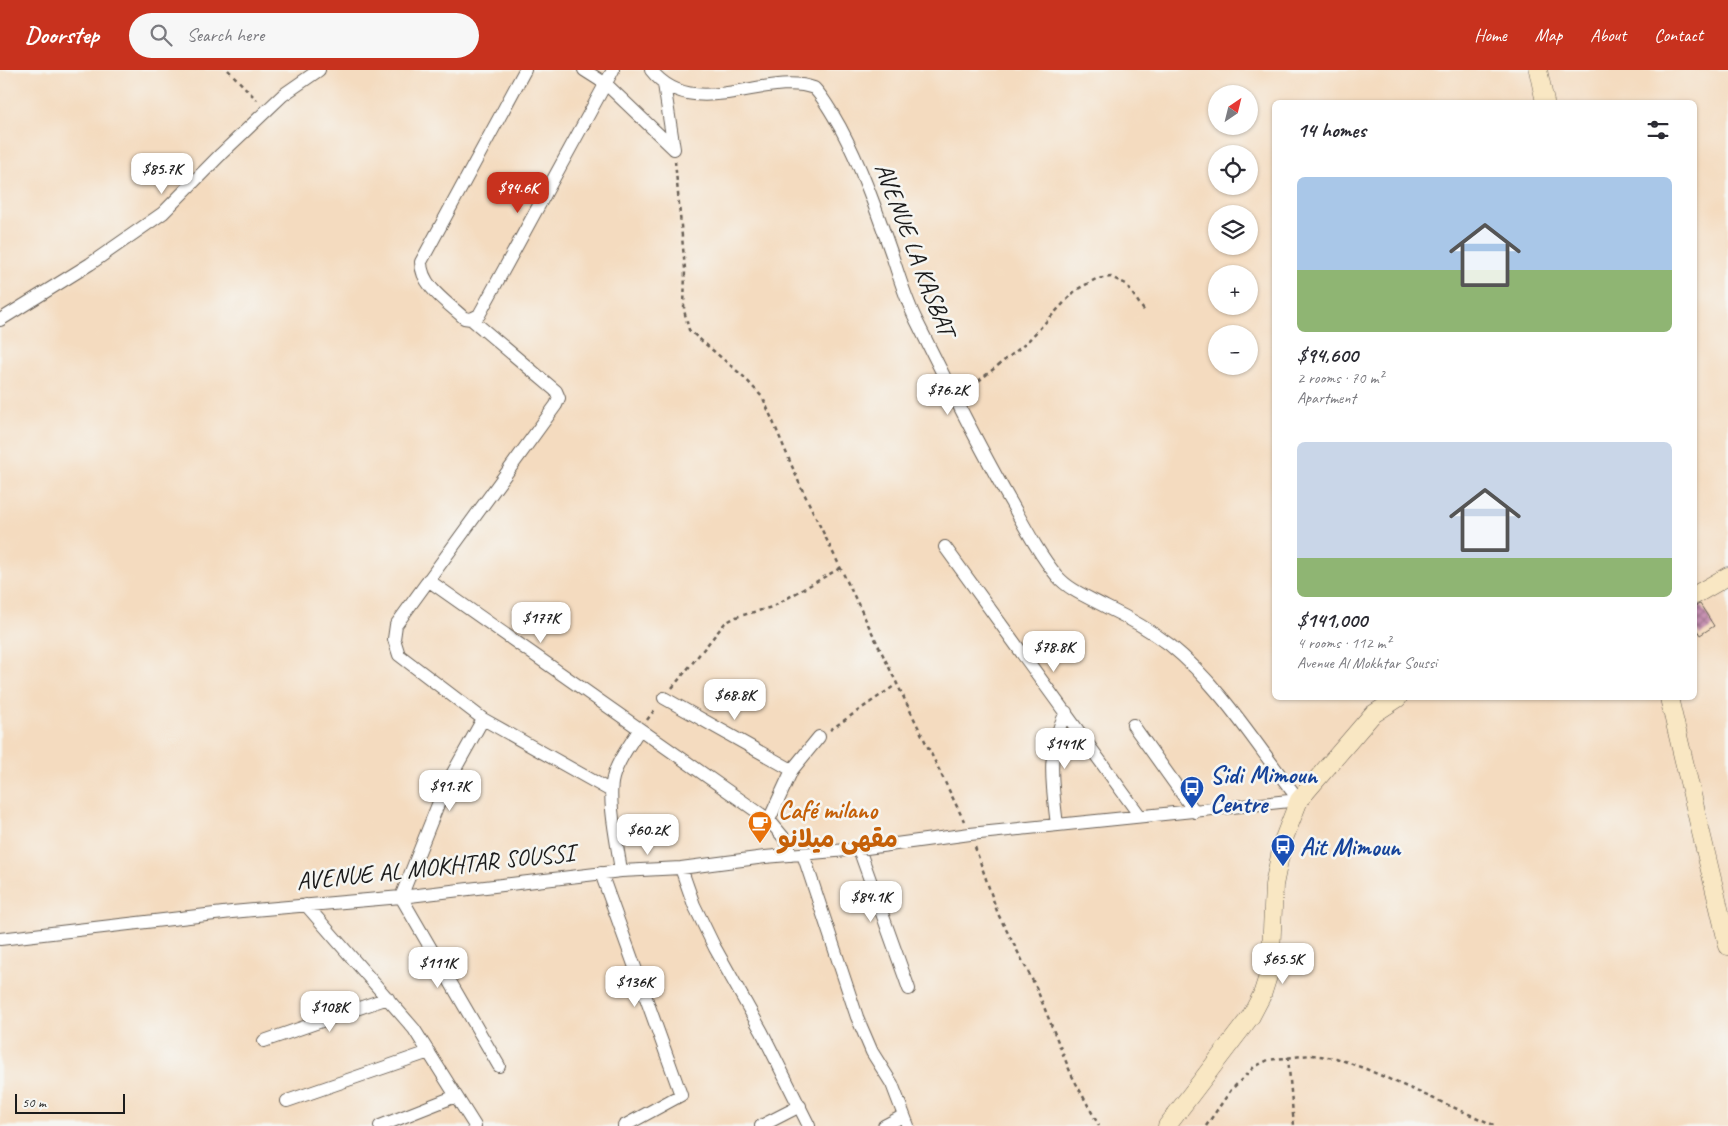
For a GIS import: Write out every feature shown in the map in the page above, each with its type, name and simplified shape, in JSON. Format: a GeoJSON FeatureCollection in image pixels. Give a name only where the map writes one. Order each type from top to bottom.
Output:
{"type":"FeatureCollection","features":[{"type":"Feature","properties":{"kind":"street"},"geometry":{"type":"LineString","coordinates":[[0,320],[90,264],[163,213],[283,95],[320,70]]}},
{"type":"Feature","properties":{"kind":"street"},"geometry":{"type":"LineString","coordinates":[[525,70],[421,262],[421,273],[425,281],[464,318],[471,319],[556,391],[559,398],[556,405],[396,625],[394,639],[398,655],[482,719],[611,791]]}},
{"type":"Feature","properties":{"kind":"street"},"geometry":{"type":"LineString","coordinates":[[584,70],[606,84],[674,149]]}},
{"type":"Feature","properties":{"kind":"street"},"geometry":{"type":"LineString","coordinates":[[471,319],[479,315],[613,70]]}},
{"type":"Feature","properties":{"kind":"street"},"geometry":{"type":"LineString","coordinates":[[651,70],[664,84],[674,149]]}},
{"type":"Feature","properties":{"kind":"street"},"geometry":{"type":"LineString","coordinates":[[1538,70],[1545,100]]}},
{"type":"Feature","properties":{"kind":"street","name":"AVENUE LA KASBAT"},"geometry":{"type":"LineString","coordinates":[[664,84],[677,90],[698,90],[739,80],[784,74],[801,79],[815,88],[836,119],[856,155],[910,308],[991,469],[1035,545],[1059,578],[1088,598],[1148,630],[1190,662],[1232,710],[1299,800]]}},
{"type":"Feature","properties":{"kind":"street"},"geometry":{"type":"LineString","coordinates":[[944,547],[1140,816]]}},
{"type":"Feature","properties":{"kind":"street"},"geometry":{"type":"LineString","coordinates":[[1697,594],[1728,576]]}},
{"type":"Feature","properties":{"kind":"street"},"geometry":{"type":"LineString","coordinates":[[428,580],[769,820],[797,855],[857,1017],[872,1052],[892,1084],[906,1121],[884,1126]]}},
{"type":"Feature","properties":{"kind":"street"},"geometry":{"type":"LineString","coordinates":[[664,698],[792,770]]}},
{"type":"Feature","properties":{"kind":"street"},"geometry":{"type":"LineString","coordinates":[[1167,1126],[1251,1016],[1262,995],[1269,973],[1272,954],[1274,885],[1283,841],[1299,800],[1372,715],[1395,700]]}},
{"type":"Feature","properties":{"kind":"street"},"geometry":{"type":"LineString","coordinates":[[1669,700],[1728,946]]}},
{"type":"Feature","properties":{"kind":"street"},"geometry":{"type":"LineString","coordinates":[[1058,825],[1051,778],[1052,748],[1058,728],[1066,712]]}},
{"type":"Feature","properties":{"kind":"street"},"geometry":{"type":"LineString","coordinates":[[482,719],[445,787],[401,898],[499,1066]]}},
{"type":"Feature","properties":{"kind":"street"},"geometry":{"type":"LineString","coordinates":[[1133,725],[1195,812]]}},
{"type":"Feature","properties":{"kind":"street"},"geometry":{"type":"LineString","coordinates":[[620,871],[611,791],[613,777],[620,760],[639,730]]}},
{"type":"Feature","properties":{"kind":"street"},"geometry":{"type":"LineString","coordinates":[[769,820],[792,770],[819,737]]}},
{"type":"Feature","properties":{"kind":"street","name":"AVENUE AL MOKHTAR SOUSSI"},"geometry":{"type":"LineString","coordinates":[[0,939],[306,905],[401,898],[620,871],[681,868],[859,849],[970,834],[1299,800]]}},
{"type":"Feature","properties":{"kind":"street"},"geometry":{"type":"LineString","coordinates":[[859,849],[909,989]]}},
{"type":"Feature","properties":{"kind":"street"},"geometry":{"type":"LineString","coordinates":[[681,868],[694,905],[715,948],[762,1032],[809,1126]]}},
{"type":"Feature","properties":{"kind":"street"},"geometry":{"type":"LineString","coordinates":[[601,873],[681,1095],[624,1126]]}},
{"type":"Feature","properties":{"kind":"street"},"geometry":{"type":"LineString","coordinates":[[306,905],[414,1030],[475,1126]]}},
{"type":"Feature","properties":{"kind":"street"},"geometry":{"type":"LineString","coordinates":[[264,1041],[388,998]]}},
{"type":"Feature","properties":{"kind":"street"},"geometry":{"type":"LineString","coordinates":[[287,1101],[428,1052]]}},
{"type":"Feature","properties":{"kind":"street"},"geometry":{"type":"LineString","coordinates":[[380,1126],[456,1096]]}},
{"type":"Feature","properties":{"kind":"street"},"geometry":{"type":"LineString","coordinates":[[761,1126],[800,1106]]}},
{"type":"Feature","properties":{"kind":"path"},"geometry":{"type":"LineString","coordinates":[[228,70],[267,110]]}},
{"type":"Feature","properties":{"kind":"path"},"geometry":{"type":"LineString","coordinates":[[674,149],[685,269],[684,310],[689,330],[744,377],[763,398],[800,485],[970,834],[986,873],[998,914],[1036,987],[1071,1074],[1099,1126]]}},
{"type":"Feature","properties":{"kind":"path"},"geometry":{"type":"LineString","coordinates":[[956,400],[1025,344],[1076,290],[1096,279],[1111,277],[1126,284],[1144,312]]}},
{"type":"Feature","properties":{"kind":"path"},"geometry":{"type":"LineString","coordinates":[[639,730],[724,623],[736,617],[772,607],[840,568]]}},
{"type":"Feature","properties":{"kind":"path"},"geometry":{"type":"LineString","coordinates":[[819,737],[897,684]]}},
{"type":"Feature","properties":{"kind":"path"},"geometry":{"type":"LineString","coordinates":[[1206,1126],[1231,1090],[1254,1067],[1268,1060],[1311,1054],[1336,1058],[1366,1069],[1496,1126]]}},
{"type":"Feature","properties":{"kind":"path"},"geometry":{"type":"LineString","coordinates":[[1288,1057],[1294,1126]]}},
{"type":"Feature","properties":{"kind":"building"},"geometry":{"type":"Polygon","coordinates":[[[1700,604],[1714,626],[1700,635],[1697,630],[1697,605],[1700,604]]]}},
{"type":"Feature","properties":{"kind":"place","name":"Sidi Mimoun Centre"},"geometry":{"type":"Point","coordinates":[1192,809]}},
{"type":"Feature","properties":{"kind":"place","name":"Café milano مقهى ميلانو"},"geometry":{"type":"Point","coordinates":[760,844]}},
{"type":"Feature","properties":{"kind":"place","name":"Ait Mimoun"},"geometry":{"type":"Point","coordinates":[1283,867]}}]}
